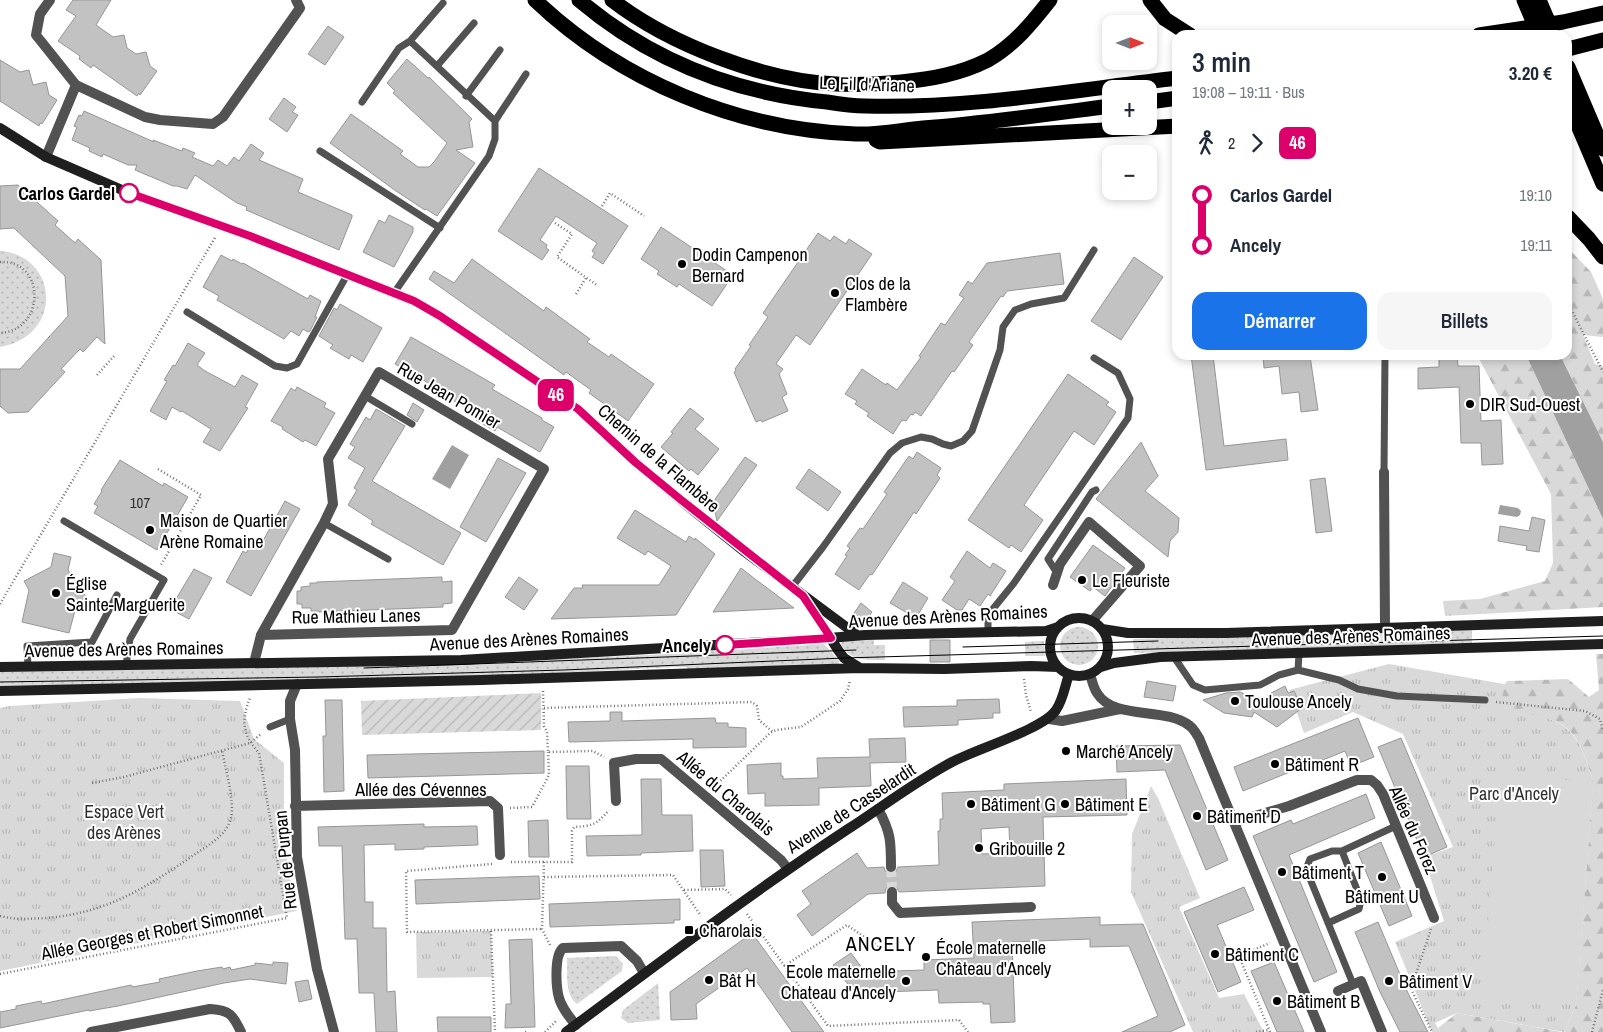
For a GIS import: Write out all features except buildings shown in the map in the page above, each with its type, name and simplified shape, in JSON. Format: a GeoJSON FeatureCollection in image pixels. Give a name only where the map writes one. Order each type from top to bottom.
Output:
{"type":"FeatureCollection","features":[{"type":"Feature","properties":{"kind":"highway"},"geometry":{"type":"LineString","coordinates":[[535,0],[582,39],[634,73],[700,103],[763,123],[809,130],[858,134],[940,127],[1102,107]]}},
{"type":"Feature","properties":{"kind":"highway","name":"Le Fil d'Ariane"},"geometry":{"type":"LineString","coordinates":[[579,0],[646,47],[694,71],[740,86],[798,99],[863,106],[930,105],[1172,79]]}},
{"type":"Feature","properties":{"kind":"highway"},"geometry":{"type":"LineString","coordinates":[[612,0],[628,12],[673,37],[720,58],[782,76],[837,84],[889,83],[932,79],[963,71],[988,60],[1009,46],[1028,27],[1050,0]]}},
{"type":"Feature","properties":{"kind":"highway"},"geometry":{"type":"LineString","coordinates":[[1150,0],[1165,18],[1183,30]]}},
{"type":"Feature","properties":{"kind":"highway"},"geometry":{"type":"LineString","coordinates":[[1524,0],[1537,30]]}},
{"type":"Feature","properties":{"kind":"highway"},"geometry":{"type":"LineString","coordinates":[[1538,0],[1552,30]]}},
{"type":"Feature","properties":{"kind":"highway"},"geometry":{"type":"LineString","coordinates":[[1511,30],[1563,22],[1603,13]]}},
{"type":"Feature","properties":{"kind":"highway"},"geometry":{"type":"LineString","coordinates":[[1572,48],[1603,40]]}},
{"type":"Feature","properties":{"kind":"highway"},"geometry":{"type":"LineString","coordinates":[[1572,80],[1603,184]]}},
{"type":"Feature","properties":{"kind":"highway"},"geometry":{"type":"LineString","coordinates":[[1157,101],[1172,99]]}},
{"type":"Feature","properties":{"kind":"highway"},"geometry":{"type":"LineString","coordinates":[[1572,108],[1590,137],[1603,149]]}},
{"type":"Feature","properties":{"kind":"highway"},"geometry":{"type":"LineString","coordinates":[[858,134],[880,142],[1172,126]]}},
{"type":"Feature","properties":{"kind":"highway"},"geometry":{"type":"LineString","coordinates":[[1572,220],[1603,257]]}},
{"type":"Feature","properties":{"kind":"main road","name":"Chemin de la Flambère"},"geometry":{"type":"LineString","coordinates":[[0,128],[46,157],[128,193],[394,293],[414,301],[440,316],[578,409],[635,462],[688,506],[803,596],[857,635]]}},
{"type":"Feature","properties":{"kind":"main road","name":"Chemin de la Flambère"},"geometry":{"type":"LineString","coordinates":[[803,596],[844,658],[860,668]]}},
{"type":"Feature","properties":{"kind":"main road"},"geometry":{"type":"LineString","coordinates":[[1080,618],[1092,621],[1106,635],[1108,650],[1106,659],[1101,666],[1090,674],[1076,676],[1068,674],[1058,667],[1051,652],[1050,644],[1053,635],[1058,627],[1072,619],[1080,618]]}},
{"type":"Feature","properties":{"kind":"main road","name":"Avenue des Arènes Romaines"},"geometry":{"type":"LineString","coordinates":[[1102,629],[1128,633],[1226,633],[1603,621]]}},
{"type":"Feature","properties":{"kind":"main road","name":"Avenue des Arènes Romaines"},"geometry":{"type":"LineString","coordinates":[[0,667],[460,660],[857,635],[1046,631],[1058,627]]}},
{"type":"Feature","properties":{"kind":"main road","name":"Avenue des Arènes Romaines"},"geometry":{"type":"LineString","coordinates":[[1101,666],[1174,657],[1603,644]]}},
{"type":"Feature","properties":{"kind":"main road","name":"Avenue des Arènes Romaines"},"geometry":{"type":"LineString","coordinates":[[0,691],[860,668],[1058,667]]}},
{"type":"Feature","properties":{"kind":"main road"},"geometry":{"type":"LineString","coordinates":[[1049,718],[1057,709],[1068,674]]}},
{"type":"Feature","properties":{"kind":"main road","name":"Avenue de Casselardit"},"geometry":{"type":"LineString","coordinates":[[566,1032],[788,869],[950,762],[1031,728],[1049,718]]}},
{"type":"Feature","properties":{"kind":"street"},"geometry":{"type":"LineString","coordinates":[[50,0],[40,14],[36,35],[76,85],[145,117],[160,120],[178,120],[201,125],[213,124],[223,117],[300,8],[296,0]]}},
{"type":"Feature","properties":{"kind":"street"},"geometry":{"type":"LineString","coordinates":[[46,157],[76,85]]}},
{"type":"Feature","properties":{"kind":"street","name":"Rue Jean Pomier"},"geometry":{"type":"LineString","coordinates":[[254,663],[261,635],[333,504],[328,459],[379,372],[544,469],[452,630]]}},
{"type":"Feature","properties":{"kind":"street","name":"Avenue des Arènes Romaines"},"geometry":{"type":"LineString","coordinates":[[1384,472],[1385,628]]}},
{"type":"Feature","properties":{"kind":"street"},"geometry":{"type":"LineString","coordinates":[[1053,585],[1060,564],[1089,522],[1140,566],[1092,621]]}},
{"type":"Feature","properties":{"kind":"street","name":"Rue Mathieu Lanes"},"geometry":{"type":"LineString","coordinates":[[261,635],[452,630]]}},
{"type":"Feature","properties":{"kind":"street"},"geometry":{"type":"LineString","coordinates":[[1090,674],[1097,693],[1105,702],[1120,709],[1170,716],[1191,726],[1199,738],[1321,1032]]}},
{"type":"Feature","properties":{"kind":"street","name":"Rue de Purpan"},"geometry":{"type":"LineString","coordinates":[[297,684],[292,694],[290,719],[295,750],[297,857],[317,969],[334,1032]]}},
{"type":"Feature","properties":{"kind":"street"},"geometry":{"type":"LineString","coordinates":[[1049,718],[1062,721],[1120,709]]}},
{"type":"Feature","properties":{"kind":"street","name":"Allée du Charolais"},"geometry":{"type":"LineString","coordinates":[[614,763],[636,759],[661,759],[780,860],[788,869]]}},
{"type":"Feature","properties":{"kind":"street"},"geometry":{"type":"LineString","coordinates":[[614,763],[616,801]]}},
{"type":"Feature","properties":{"kind":"street","name":"Allée du Forez"},"geometry":{"type":"LineString","coordinates":[[1234,822],[1290,806],[1357,780],[1371,780],[1383,794],[1434,918]]}},
{"type":"Feature","properties":{"kind":"street","name":"Allée des Cévennes"},"geometry":{"type":"LineString","coordinates":[[295,806],[490,802],[498,808],[502,859]]}},
{"type":"Feature","properties":{"kind":"street"},"geometry":{"type":"LineString","coordinates":[[878,809],[886,823],[891,838],[891,867]]}},
{"type":"Feature","properties":{"kind":"street"},"geometry":{"type":"LineString","coordinates":[[892,892],[892,903],[900,913],[1031,907]]}},
{"type":"Feature","properties":{"kind":"street"},"geometry":{"type":"LineString","coordinates":[[576,1024],[566,1012],[559,998],[556,959],[558,952],[562,948],[620,946],[637,961],[644,973]]}},
{"type":"Feature","properties":{"kind":"street"},"geometry":{"type":"LineString","coordinates":[[1338,991],[1361,981],[1382,1032]]}},
{"type":"Feature","properties":{"kind":"street"},"geometry":{"type":"LineString","coordinates":[[91,1032],[210,1009],[222,1010],[234,1017],[241,1032]]}},
{"type":"Feature","properties":{"kind":"lane"},"geometry":{"type":"LineString","coordinates":[[362,102],[399,48],[410,41],[443,3]]}},
{"type":"Feature","properties":{"kind":"lane"},"geometry":{"type":"LineString","coordinates":[[437,66],[474,22]]}},
{"type":"Feature","properties":{"kind":"lane"},"geometry":{"type":"LineString","coordinates":[[410,41],[466,96],[495,121]]}},
{"type":"Feature","properties":{"kind":"lane"},"geometry":{"type":"LineString","coordinates":[[466,96],[500,50]]}},
{"type":"Feature","properties":{"kind":"lane"},"geometry":{"type":"LineString","coordinates":[[394,293],[489,156],[495,139],[495,121],[526,74]]}},
{"type":"Feature","properties":{"kind":"lane"},"geometry":{"type":"LineString","coordinates":[[320,151],[440,228]]}},
{"type":"Feature","properties":{"kind":"lane"},"geometry":{"type":"LineString","coordinates":[[792,587],[890,453],[902,442],[921,437],[932,438],[951,446],[963,441],[972,431],[1000,350],[1003,327],[1015,310],[1031,304],[1064,298],[1094,250]]}},
{"type":"Feature","properties":{"kind":"lane"},"geometry":{"type":"LineString","coordinates":[[187,312],[275,366],[287,368],[297,364],[347,275]]}},
{"type":"Feature","properties":{"kind":"lane"},"geometry":{"type":"LineString","coordinates":[[988,633],[988,615],[1014,583],[1128,418],[1130,399],[1118,373],[1094,358]]}},
{"type":"Feature","properties":{"kind":"lane"},"geometry":{"type":"LineString","coordinates":[[1384,472],[1385,360]]}},
{"type":"Feature","properties":{"kind":"lane"},"geometry":{"type":"LineString","coordinates":[[365,396],[412,424]]}},
{"type":"Feature","properties":{"kind":"lane"},"geometry":{"type":"LineString","coordinates":[[1057,573],[1048,559],[1092,492],[1096,490]]}},
{"type":"Feature","properties":{"kind":"lane"},"geometry":{"type":"LineString","coordinates":[[64,521],[164,580],[130,639],[126,665]]}},
{"type":"Feature","properties":{"kind":"lane"},"geometry":{"type":"LineString","coordinates":[[324,523],[388,559]]}},
{"type":"Feature","properties":{"kind":"lane"},"geometry":{"type":"LineString","coordinates":[[28,666],[27,646],[92,642],[117,595]]}},
{"type":"Feature","properties":{"kind":"lane"},"geometry":{"type":"LineString","coordinates":[[1298,670],[1299,654]]}},
{"type":"Feature","properties":{"kind":"lane"},"geometry":{"type":"LineString","coordinates":[[1174,657],[1193,685],[1205,690],[1260,685],[1279,675],[1298,670],[1339,680],[1358,689],[1397,696],[1485,700]]}},
{"type":"Feature","properties":{"kind":"lane"},"geometry":{"type":"LineString","coordinates":[[270,727],[290,719]]}},
{"type":"Feature","properties":{"kind":"lane"},"geometry":{"type":"LineString","coordinates":[[1354,984],[1306,869],[1310,859],[1332,851],[1342,851],[1396,826]]}},
{"type":"Feature","properties":{"kind":"lane"},"geometry":{"type":"LineString","coordinates":[[1328,923],[1359,909],[1361,900],[1342,851]]}},
{"type":"Feature","properties":{"kind":"path"},"geometry":{"type":"LineString","coordinates":[[602,206],[610,193],[644,216]]}},
{"type":"Feature","properties":{"kind":"path"},"geometry":{"type":"LineString","coordinates":[[555,223],[572,234],[557,257],[598,286]]}},
{"type":"Feature","properties":{"kind":"path"},"geometry":{"type":"LineString","coordinates":[[0,604],[215,236],[225,228]]}},
{"type":"Feature","properties":{"kind":"path"},"geometry":{"type":"LineString","coordinates":[[0,262],[10,262],[24,270],[34,288],[35,301],[29,318],[24,324],[10,332],[0,333]]}},
{"type":"Feature","properties":{"kind":"path"},"geometry":{"type":"LineString","coordinates":[[576,294],[586,278]]}},
{"type":"Feature","properties":{"kind":"path"},"geometry":{"type":"LineString","coordinates":[[1572,311],[1603,372]]}},
{"type":"Feature","properties":{"kind":"path"},"geometry":{"type":"LineString","coordinates":[[97,375],[115,355]]}},
{"type":"Feature","properties":{"kind":"path"},"geometry":{"type":"LineString","coordinates":[[155,575],[201,495],[158,469]]}},
{"type":"Feature","properties":{"kind":"path"},"geometry":{"type":"LineString","coordinates":[[1023,674],[1031,712]]}},
{"type":"Feature","properties":{"kind":"path"},"geometry":{"type":"LineString","coordinates":[[721,780],[773,732],[801,727],[840,701],[848,689],[850,678]]}},
{"type":"Feature","properties":{"kind":"path"},"geometry":{"type":"LineString","coordinates":[[498,808],[532,807],[549,775],[547,732],[544,726],[543,687]]}},
{"type":"Feature","properties":{"kind":"path","name":"Allée Georges et Robert Simonnet"},"geometry":{"type":"LineString","coordinates":[[0,974],[287,918],[259,752],[250,743],[243,723],[251,695]]}},
{"type":"Feature","properties":{"kind":"path"},"geometry":{"type":"LineString","coordinates":[[1485,700],[1585,711],[1600,720],[1603,730]]}},
{"type":"Feature","properties":{"kind":"path"},"geometry":{"type":"LineString","coordinates":[[544,708],[752,702],[757,706],[759,720],[773,732]]}},
{"type":"Feature","properties":{"kind":"path"},"geometry":{"type":"LineString","coordinates":[[92,783],[124,777],[250,743],[270,727]]}},
{"type":"Feature","properties":{"kind":"path"},"geometry":{"type":"LineString","coordinates":[[0,916],[16,920],[58,917],[92,911],[118,902],[173,869],[222,835],[231,817],[230,794],[222,750]]}},
{"type":"Feature","properties":{"kind":"path"},"geometry":{"type":"LineString","coordinates":[[548,752],[593,751],[614,763]]}},
{"type":"Feature","properties":{"kind":"path"},"geometry":{"type":"LineString","coordinates":[[542,930],[407,932],[406,871],[502,859],[572,862],[572,831],[574,827],[591,826],[600,821],[616,801]]}},
{"type":"Feature","properties":{"kind":"path"},"geometry":{"type":"LineString","coordinates":[[544,862],[542,930],[548,944],[558,952]]}},
{"type":"Feature","properties":{"kind":"path"},"geometry":{"type":"LineString","coordinates":[[544,877],[673,875],[708,927]]}},
{"type":"Feature","properties":{"kind":"path"},"geometry":{"type":"LineString","coordinates":[[684,890],[725,889],[739,904],[828,1026],[958,1020],[968,1032]]}},
{"type":"Feature","properties":{"kind":"path"},"geometry":{"type":"LineString","coordinates":[[1432,1032],[1411,989],[1434,918]]}},
{"type":"Feature","properties":{"kind":"path"},"geometry":{"type":"LineString","coordinates":[[784,966],[847,925],[883,950],[900,942]]}},
{"type":"Feature","properties":{"kind":"path"},"geometry":{"type":"LineString","coordinates":[[182,929],[184,938]]}},
{"type":"Feature","properties":{"kind":"path"},"geometry":{"type":"LineString","coordinates":[[491,931],[495,1032]]}},
{"type":"Feature","properties":{"kind":"path"},"geometry":{"type":"LineString","coordinates":[[1256,1032],[1270,1031],[1239,956],[1282,938]]}},
{"type":"Feature","properties":{"kind":"path"},"geometry":{"type":"LineString","coordinates":[[1592,1032],[1603,990]]}},
{"type":"Feature","properties":{"kind":"path"},"geometry":{"type":"LineString","coordinates":[[544,1032],[566,1012]]}},
{"type":"Feature","properties":{"kind":"green space"},"geometry":{"type":"Polygon","coordinates":[[[0,251],[19,256],[34,266],[43,280],[46,296],[44,312],[36,328],[21,340],[0,347],[0,251]]]}},
{"type":"Feature","properties":{"kind":"green space"},"geometry":{"type":"Polygon","coordinates":[[[1572,252],[1591,272],[1603,299],[1603,337],[1583,335],[1595,364],[1603,366],[1603,442],[1562,360],[1572,360],[1572,252]]]}},
{"type":"Feature","properties":{"kind":"green space"},"geometry":{"type":"Polygon","coordinates":[[[1480,360],[1528,360],[1603,519],[1603,607],[1445,616],[1443,601],[1480,599],[1545,581],[1553,563],[1551,494],[1480,360]]]}},
{"type":"Feature","properties":{"kind":"green space"},"geometry":{"type":"Polygon","coordinates":[[[1079,627],[1092,633],[1098,646],[1092,659],[1079,665],[1066,659],[1060,646],[1066,633],[1079,627]]]}},
{"type":"Feature","properties":{"kind":"green space"},"geometry":{"type":"Polygon","coordinates":[[[1472,629],[1472,643],[1134,653],[1133,639],[1472,629]]]}},
{"type":"Feature","properties":{"kind":"green space"},"geometry":{"type":"Polygon","coordinates":[[[874,639],[874,645],[885,645],[885,660],[860,659],[850,655],[841,645],[842,641],[874,639]]]}},
{"type":"Feature","properties":{"kind":"green space"},"geometry":{"type":"Polygon","coordinates":[[[1044,641],[1045,656],[1025,656],[1025,642],[1044,641]]]}},
{"type":"Feature","properties":{"kind":"green space"},"geometry":{"type":"Polygon","coordinates":[[[823,643],[839,661],[839,665],[688,669],[687,667],[676,667],[458,678],[0,686],[0,671],[523,661],[687,653],[823,643]]]}},
{"type":"Feature","properties":{"kind":"green space"},"geometry":{"type":"Polygon","coordinates":[[[1596,654],[1603,654],[1603,1032],[1564,1032],[1576,1005],[1593,782],[1580,745],[1568,730],[1561,724],[1546,718],[1501,712],[1500,690],[1507,681],[1568,679],[1589,697],[1599,690],[1596,654]]]}},
{"type":"Feature","properties":{"kind":"green space","name":"Parc d'Ancely"},"geometry":{"type":"Polygon","coordinates":[[[1389,664],[1504,684],[1501,711],[1533,715],[1552,720],[1568,730],[1580,745],[1593,782],[1576,1005],[1564,1032],[1457,1013],[1435,1023],[1440,1032],[1432,1032],[1395,942],[1444,921],[1424,857],[1453,847],[1403,734],[1353,712],[1304,733],[1289,690],[1389,664]]]}},
{"type":"Feature","properties":{"kind":"green space"},"geometry":{"type":"Polygon","coordinates":[[[541,693],[541,730],[362,735],[361,701],[541,693]]]}},
{"type":"Feature","properties":{"kind":"green space","name":"Espace Vert des Arènes"},"geometry":{"type":"Polygon","coordinates":[[[139,698],[240,701],[254,739],[284,763],[284,841],[296,911],[0,971],[0,708],[139,698]]]}},
{"type":"Feature","properties":{"kind":"green space"},"geometry":{"type":"Polygon","coordinates":[[[1500,775],[1593,782],[1576,1005],[1482,998],[1500,775]]]}},
{"type":"Feature","properties":{"kind":"green space"},"geometry":{"type":"Polygon","coordinates":[[[1151,786],[1158,798],[1200,898],[1179,907],[1219,998],[1244,994],[1264,1032],[1193,1032],[1131,892],[1132,834],[1151,786]]]}},
{"type":"Feature","properties":{"kind":"green space"},"geometry":{"type":"Polygon","coordinates":[[[491,931],[493,977],[417,978],[416,932],[491,931]]]}},
{"type":"Feature","properties":{"kind":"green space"},"geometry":{"type":"Polygon","coordinates":[[[616,956],[623,964],[622,971],[577,1004],[568,989],[567,958],[616,956]]]}},
{"type":"Feature","properties":{"kind":"green space"},"geometry":{"type":"Polygon","coordinates":[[[658,983],[660,1020],[628,1023],[621,1018],[623,1010],[658,983]]]}},
{"type":"Feature","properties":{"kind":"green space"},"geometry":{"type":"Polygon","coordinates":[[[1457,1013],[1562,1032],[1440,1032],[1438,1028],[1457,1013]]]}},
{"type":"Feature","properties":{"kind":"shaded area"},"geometry":{"type":"Polygon","coordinates":[[[1528,360],[1562,360],[1603,442],[1603,519],[1528,360]]]}},
{"type":"Feature","properties":{"kind":"shaded area"},"geometry":{"type":"Polygon","coordinates":[[[452,445],[469,455],[450,489],[432,479],[452,445]]]}},
{"type":"Feature","properties":{"kind":"shaded area"},"geometry":{"type":"Polygon","coordinates":[[[1500,505],[1518,508],[1521,511],[1520,515],[1517,517],[1498,514],[1500,505]]]}},
{"type":"Feature","properties":{"kind":"pier"},"geometry":{"type":"Polygon","coordinates":[[[1548,0],[1553,0],[1555,3],[1569,0],[1584,0],[1572,35],[1572,30],[1538,30],[1548,0]]]}},
{"type":"Feature","properties":{"kind":"tunnel"},"geometry":{"type":"LineString","coordinates":[[891,867],[892,892]]}},
{"type":"Feature","properties":{"kind":"tram line"},"geometry":{"type":"LineString","coordinates":[[0,682],[318,677],[564,670],[844,658],[1603,636]]}},
{"type":"Feature","properties":{"kind":"tram line"},"geometry":{"type":"LineString","coordinates":[[963,647],[1158,641]]}},
{"type":"Feature","properties":{"kind":"tram line"},"geometry":{"type":"LineString","coordinates":[[364,668],[856,650]]}},
{"type":"Feature","properties":{"kind":"bus line","name":"46"},"geometry":{"type":"LineString","coordinates":[[129,193],[250,236],[414,301],[440,316],[578,409],[635,462],[803,596],[831,638],[725,645]]}},
{"type":"Feature","properties":{"kind":"place","name":"Carlos Gardel"},"geometry":{"type":"Point","coordinates":[129,193]}},
{"type":"Feature","properties":{"kind":"place","name":"Dodin Campenon Bernard"},"geometry":{"type":"Point","coordinates":[682,264]}},
{"type":"Feature","properties":{"kind":"place","name":"Clos de la Flambère"},"geometry":{"type":"Point","coordinates":[835,293]}},
{"type":"Feature","properties":{"kind":"place","name":"DIR Sud-Ouest"},"geometry":{"type":"Point","coordinates":[1470,404]}},
{"type":"Feature","properties":{"kind":"place","name":"Maison de Quartier Arène Romaine"},"geometry":{"type":"Point","coordinates":[150,530]}},
{"type":"Feature","properties":{"kind":"place","name":"Le Fleuriste"},"geometry":{"type":"Point","coordinates":[1082,580]}},
{"type":"Feature","properties":{"kind":"place","name":"Église Sainte-Marguerite"},"geometry":{"type":"Point","coordinates":[56,593]}},
{"type":"Feature","properties":{"kind":"place","name":"Ancely"},"geometry":{"type":"Point","coordinates":[725,645]}},
{"type":"Feature","properties":{"kind":"place","name":"Toulouse Ancely"},"geometry":{"type":"Point","coordinates":[1235,701]}},
{"type":"Feature","properties":{"kind":"place","name":"Marché Ancely"},"geometry":{"type":"Point","coordinates":[1066,751]}},
{"type":"Feature","properties":{"kind":"place","name":"Bâtiment R"},"geometry":{"type":"Point","coordinates":[1275,764]}},
{"type":"Feature","properties":{"kind":"place","name":"Bâtiment G"},"geometry":{"type":"Point","coordinates":[971,804]}},
{"type":"Feature","properties":{"kind":"place","name":"Bâtiment E"},"geometry":{"type":"Point","coordinates":[1065,804]}},
{"type":"Feature","properties":{"kind":"place","name":"Bâtiment D"},"geometry":{"type":"Point","coordinates":[1197,816]}},
{"type":"Feature","properties":{"kind":"place","name":"Gribouille 2"},"geometry":{"type":"Point","coordinates":[979,848]}},
{"type":"Feature","properties":{"kind":"place","name":"Bâtiment T"},"geometry":{"type":"Point","coordinates":[1282,872]}},
{"type":"Feature","properties":{"kind":"place","name":"Bâtiment U"},"geometry":{"type":"Point","coordinates":[1382,877]}},
{"type":"Feature","properties":{"kind":"place","name":"Charolais"},"geometry":{"type":"Point","coordinates":[689,930]}},
{"type":"Feature","properties":{"kind":"place","name":"Bâtiment C"},"geometry":{"type":"Point","coordinates":[1215,954]}},
{"type":"Feature","properties":{"kind":"place","name":"École maternelle Château d'Ancely"},"geometry":{"type":"Point","coordinates":[926,957]}},
{"type":"Feature","properties":{"kind":"place","name":"Bât H"},"geometry":{"type":"Point","coordinates":[709,980]}},
{"type":"Feature","properties":{"kind":"place","name":"Ecole maternelle Chateau d'Ancely"},"geometry":{"type":"Point","coordinates":[906,981]}},
{"type":"Feature","properties":{"kind":"place","name":"Bâtiment V"},"geometry":{"type":"Point","coordinates":[1389,981]}},
{"type":"Feature","properties":{"kind":"place","name":"Bâtiment B"},"geometry":{"type":"Point","coordinates":[1277,1001]}},
{"type":"Feature","properties":{"kind":"district","name":"ANCELY"},"geometry":{"type":"Point","coordinates":[881,943]}}]}
